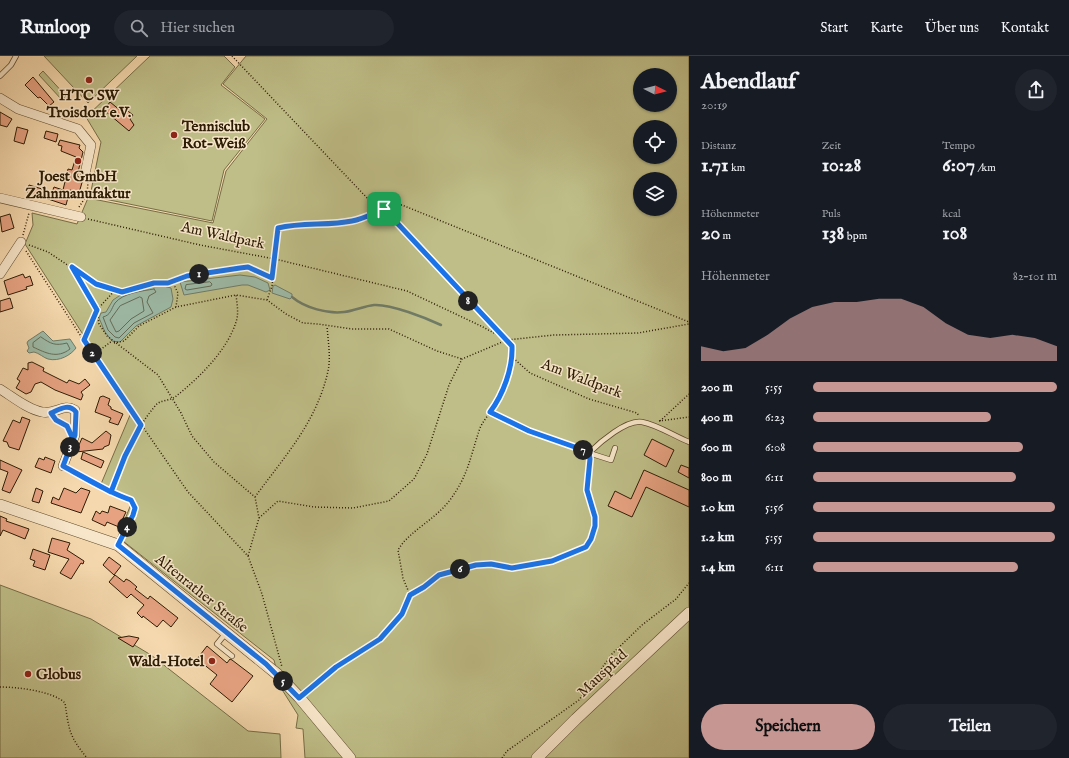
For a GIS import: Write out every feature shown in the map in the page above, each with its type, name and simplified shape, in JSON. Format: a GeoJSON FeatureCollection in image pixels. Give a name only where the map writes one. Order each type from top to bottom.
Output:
{"type":"FeatureCollection","features":[{"type":"Feature","properties":{"kind":"street"},"geometry":{"type":"LineString","coordinates":[[0,98],[18,109],[78,129],[91,144],[85,174]]}},
{"type":"Feature","properties":{"kind":"street"},"geometry":{"type":"LineString","coordinates":[[0,198],[79,216]]}},
{"type":"Feature","properties":{"kind":"street"},"geometry":{"type":"LineString","coordinates":[[0,274],[21,242]]}},
{"type":"Feature","properties":{"kind":"street"},"geometry":{"type":"LineString","coordinates":[[0,389],[30,408],[51,413],[62,407],[75,410],[75,435],[63,466]]}},
{"type":"Feature","properties":{"kind":"street","name":"Altenrather Straße"},"geometry":{"type":"LineString","coordinates":[[0,504],[118,545],[277,674],[350,758]]}},
{"type":"Feature","properties":{"kind":"street","name":"Mauspfad"},"geometry":{"type":"LineString","coordinates":[[537,758],[581,714],[689,612]]}},
{"type":"Feature","properties":{"kind":"lane"},"geometry":{"type":"LineString","coordinates":[[0,76],[11,65],[16,56]]}},
{"type":"Feature","properties":{"kind":"lane"},"geometry":{"type":"LineString","coordinates":[[589,452],[626,425],[642,422],[689,442]]}},
{"type":"Feature","properties":{"kind":"lane"},"geometry":{"type":"LineString","coordinates":[[589,452],[612,460],[615,448]]}},
{"type":"Feature","properties":{"kind":"lane"},"geometry":{"type":"LineString","coordinates":[[226,633],[216,644],[232,656]]}},
{"type":"Feature","properties":{"kind":"path"},"geometry":{"type":"LineString","coordinates":[[232,56],[369,200],[402,205],[689,323]]}},
{"type":"Feature","properties":{"kind":"path"},"geometry":{"type":"LineString","coordinates":[[79,216],[80,203],[86,195],[88,182],[85,174]]}},
{"type":"Feature","properties":{"kind":"path"},"geometry":{"type":"LineString","coordinates":[[375,202],[384,209],[495,331],[512,346],[512,357],[498,402],[481,427],[471,462],[460,485],[449,501],[431,520],[403,541],[398,550],[403,578],[410,595]]}},
{"type":"Feature","properties":{"kind":"path"},"geometry":{"type":"LineString","coordinates":[[32,206],[21,242],[28,255],[93,355],[188,492],[248,556],[262,594],[283,666],[277,674]]}},
{"type":"Feature","properties":{"kind":"path"},"geometry":{"type":"LineString","coordinates":[[266,300],[272,286],[278,228],[294,224],[317,225],[353,221],[384,209]]}},
{"type":"Feature","properties":{"kind":"path","name":"Am Waldpark"},"geometry":{"type":"LineString","coordinates":[[79,216],[200,245],[275,260],[407,291],[507,340]]}},
{"type":"Feature","properties":{"kind":"path"},"geometry":{"type":"LineString","coordinates":[[21,242],[48,252],[96,284],[122,292],[135,287],[172,281],[187,276],[248,267],[272,278]]}},
{"type":"Feature","properties":{"kind":"path"},"geometry":{"type":"LineString","coordinates":[[72,267],[97,310],[99,324],[112,342],[158,374],[173,398],[192,436],[214,462],[255,497],[259,518],[248,556]]}},
{"type":"Feature","properties":{"kind":"path"},"geometry":{"type":"LineString","coordinates":[[172,281],[178,293],[176,307]]}},
{"type":"Feature","properties":{"kind":"path"},"geometry":{"type":"LineString","coordinates":[[84,340],[97,310],[115,290]]}},
{"type":"Feature","properties":{"kind":"path"},"geometry":{"type":"LineString","coordinates":[[114,343],[124,341],[139,326],[176,307],[236,295],[266,300],[286,314],[303,323],[352,329],[389,328],[437,350],[462,358],[507,340],[554,335],[638,334],[689,323]]}},
{"type":"Feature","properties":{"kind":"path"},"geometry":{"type":"LineString","coordinates":[[111,492],[125,456],[141,425],[157,404],[173,398],[202,374],[227,340],[237,322],[238,306],[236,295]]}},
{"type":"Feature","properties":{"kind":"path"},"geometry":{"type":"LineString","coordinates":[[255,497],[299,440],[318,404],[328,371],[330,357],[327,326]]}},
{"type":"Feature","properties":{"kind":"path"},"geometry":{"type":"LineString","coordinates":[[93,355],[112,342]]}},
{"type":"Feature","properties":{"kind":"path","name":"Am Waldpark"},"geometry":{"type":"LineString","coordinates":[[512,357],[530,373],[589,399],[637,413],[642,422]]}},
{"type":"Feature","properties":{"kind":"path"},"geometry":{"type":"LineString","coordinates":[[259,518],[278,501],[314,507],[353,508],[389,501],[414,479],[427,454],[450,385],[462,358]]}},
{"type":"Feature","properties":{"kind":"path"},"geometry":{"type":"LineString","coordinates":[[651,426],[659,421],[689,394]]}},
{"type":"Feature","properties":{"kind":"path"},"geometry":{"type":"LineString","coordinates":[[299,698],[336,667],[380,639],[402,614],[410,595],[424,587],[439,575],[476,565],[491,564],[512,568],[552,561],[586,547],[591,539],[595,526],[595,517],[587,490],[590,459],[589,452],[529,431],[490,412]]}},
{"type":"Feature","properties":{"kind":"path"},"geometry":{"type":"LineString","coordinates":[[51,413],[56,420],[67,426],[73,439]]}},
{"type":"Feature","properties":{"kind":"path"},"geometry":{"type":"LineString","coordinates":[[659,421],[689,417]]}},
{"type":"Feature","properties":{"kind":"path"},"geometry":{"type":"LineString","coordinates":[[63,466],[111,492],[131,500],[135,508],[133,515],[118,545]]}},
{"type":"Feature","properties":{"kind":"path"},"geometry":{"type":"LineString","coordinates":[[502,758],[507,751],[579,700],[612,654],[642,625],[676,599],[689,583]]}},
{"type":"Feature","properties":{"kind":"path"},"geometry":{"type":"LineString","coordinates":[[0,687],[51,694],[60,698],[65,703],[67,722],[72,737],[87,758]]}},
{"type":"Feature","properties":{"kind":"shaded area","name":"HTC SW Troisdorf e.V."},"geometry":{"type":"Polygon","coordinates":[[[44,56],[137,56],[88,103],[44,56]]]}},
{"type":"Feature","properties":{"kind":"shaded area","name":"Tennisclub Rot-Weiß"},"geometry":{"type":"Polygon","coordinates":[[[150,56],[224,56],[235,67],[221,85],[265,119],[224,170],[212,221],[90,196],[101,142],[86,117],[150,56]]]}},
{"type":"Feature","properties":{"kind":"shaded area"},"geometry":{"type":"Polygon","coordinates":[[[246,56],[689,56],[689,758],[305,758],[303,729],[296,728],[298,715],[281,688],[274,660],[118,537],[133,499],[101,484],[133,408],[109,375],[25,244],[33,225],[32,213],[77,224],[88,198],[213,223],[226,171],[267,119],[223,84],[246,56]]]}},
{"type":"Feature","properties":{"kind":"shaded area"},"geometry":{"type":"Polygon","coordinates":[[[43,71],[66,96],[62,100],[39,75],[43,71]]]}},
{"type":"Feature","properties":{"kind":"shaded area"},"geometry":{"type":"Polygon","coordinates":[[[0,585],[91,619],[151,655],[248,731],[280,734],[281,758],[0,758],[0,585]]]}},
{"type":"Feature","properties":{"kind":"water"},"geometry":{"type":"Polygon","coordinates":[[[240,275],[255,277],[268,283],[270,290],[266,292],[248,285],[242,285],[184,295],[180,282],[240,275]]]}},
{"type":"Feature","properties":{"kind":"water"},"geometry":{"type":"Polygon","coordinates":[[[160,285],[171,288],[173,299],[171,307],[136,326],[120,342],[112,341],[105,332],[99,318],[101,313],[106,312],[113,300],[122,294],[138,288],[160,285]]]}},
{"type":"Feature","properties":{"kind":"water"},"geometry":{"type":"Polygon","coordinates":[[[275,285],[292,294],[292,297],[290,299],[272,293],[273,286],[275,285]]]}},
{"type":"Feature","properties":{"kind":"water"},"geometry":{"type":"Polygon","coordinates":[[[43,331],[53,341],[70,339],[76,348],[68,355],[56,360],[45,358],[38,353],[29,353],[27,351],[29,348],[27,343],[28,341],[43,331]]]}},
{"type":"Feature","properties":{"kind":"building"},"geometry":{"type":"Polygon","coordinates":[[[33,77],[54,102],[49,106],[40,97],[38,98],[25,85],[33,77]]]}},
{"type":"Feature","properties":{"kind":"building"},"geometry":{"type":"Polygon","coordinates":[[[110,102],[121,111],[124,108],[133,115],[130,119],[134,125],[129,131],[104,110],[110,102]]]}},
{"type":"Feature","properties":{"kind":"building"},"geometry":{"type":"Polygon","coordinates":[[[0,112],[12,119],[7,127],[0,125],[0,112]]]}},
{"type":"Feature","properties":{"kind":"building"},"geometry":{"type":"Polygon","coordinates":[[[17,127],[28,130],[24,144],[14,141],[17,127]]]}},
{"type":"Feature","properties":{"kind":"building"},"geometry":{"type":"Polygon","coordinates":[[[46,131],[58,134],[56,142],[44,138],[46,131]]]}},
{"type":"Feature","properties":{"kind":"building"},"geometry":{"type":"Polygon","coordinates":[[[60,140],[80,145],[79,148],[83,152],[77,176],[83,179],[79,193],[70,190],[66,205],[27,192],[29,185],[52,192],[54,187],[63,190],[68,169],[72,170],[76,157],[61,151],[62,146],[58,145],[60,140]]]}},
{"type":"Feature","properties":{"kind":"building"},"geometry":{"type":"Polygon","coordinates":[[[10,214],[14,228],[2,232],[0,217],[10,214]]]}},
{"type":"Feature","properties":{"kind":"building"},"geometry":{"type":"Polygon","coordinates":[[[23,274],[25,278],[30,276],[33,285],[26,287],[27,289],[8,295],[4,281],[23,274]]]}},
{"type":"Feature","properties":{"kind":"building"},"geometry":{"type":"Polygon","coordinates":[[[10,298],[13,308],[0,312],[0,301],[10,298]]]}},
{"type":"Feature","properties":{"kind":"building"},"geometry":{"type":"Polygon","coordinates":[[[32,362],[44,368],[43,371],[67,383],[69,380],[79,384],[85,379],[90,385],[81,392],[83,395],[81,400],[55,390],[41,382],[35,384],[31,392],[26,394],[16,388],[20,381],[17,379],[23,368],[28,370],[28,363],[32,362]]]}},
{"type":"Feature","properties":{"kind":"building"},"geometry":{"type":"Polygon","coordinates":[[[103,396],[110,399],[108,405],[111,409],[123,414],[118,425],[109,422],[111,418],[95,412],[100,397],[103,396]]]}},
{"type":"Feature","properties":{"kind":"building"},"geometry":{"type":"Polygon","coordinates":[[[22,417],[30,420],[19,450],[9,447],[7,442],[3,441],[13,420],[20,423],[22,417]]]}},
{"type":"Feature","properties":{"kind":"building"},"geometry":{"type":"Polygon","coordinates":[[[106,431],[111,435],[109,445],[103,449],[76,452],[82,438],[92,443],[106,431]]]}},
{"type":"Feature","properties":{"kind":"building"},"geometry":{"type":"Polygon","coordinates":[[[652,439],[674,450],[666,467],[644,455],[652,439]]]}},
{"type":"Feature","properties":{"kind":"building"},"geometry":{"type":"Polygon","coordinates":[[[83,452],[104,461],[101,468],[81,459],[83,452]]]}},
{"type":"Feature","properties":{"kind":"building"},"geometry":{"type":"Polygon","coordinates":[[[45,457],[55,461],[51,473],[35,467],[39,458],[44,460],[45,457]]]}},
{"type":"Feature","properties":{"kind":"building"},"geometry":{"type":"Polygon","coordinates":[[[0,460],[22,470],[10,493],[2,490],[8,472],[0,469],[0,460]]]}},
{"type":"Feature","properties":{"kind":"building"},"geometry":{"type":"Polygon","coordinates":[[[681,465],[689,468],[689,478],[678,472],[681,465]]]}},
{"type":"Feature","properties":{"kind":"building"},"geometry":{"type":"Polygon","coordinates":[[[644,470],[689,490],[689,507],[646,487],[632,517],[608,506],[615,491],[631,499],[644,470]]]}},
{"type":"Feature","properties":{"kind":"building"},"geometry":{"type":"Polygon","coordinates":[[[36,488],[43,491],[39,503],[32,501],[36,488]]]}},
{"type":"Feature","properties":{"kind":"building"},"geometry":{"type":"Polygon","coordinates":[[[64,488],[76,493],[81,488],[90,491],[81,513],[51,503],[53,497],[59,500],[64,488]]]}},
{"type":"Feature","properties":{"kind":"building"},"geometry":{"type":"Polygon","coordinates":[[[110,506],[126,512],[119,527],[107,522],[105,526],[92,520],[96,511],[100,514],[102,511],[108,513],[110,506]]]}},
{"type":"Feature","properties":{"kind":"building"},"geometry":{"type":"Polygon","coordinates":[[[0,516],[7,519],[6,521],[29,529],[25,539],[3,530],[0,536],[0,516]]]}},
{"type":"Feature","properties":{"kind":"building"},"geometry":{"type":"Polygon","coordinates":[[[52,538],[70,543],[67,550],[84,561],[83,564],[81,563],[71,579],[60,573],[69,559],[48,552],[52,538]]]}},
{"type":"Feature","properties":{"kind":"building"},"geometry":{"type":"Polygon","coordinates":[[[33,549],[50,555],[45,570],[33,566],[35,561],[30,559],[33,549]]]}},
{"type":"Feature","properties":{"kind":"building"},"geometry":{"type":"Polygon","coordinates":[[[109,557],[121,566],[114,575],[103,565],[109,557]]]}},
{"type":"Feature","properties":{"kind":"building"},"geometry":{"type":"Polygon","coordinates":[[[115,575],[124,582],[126,579],[130,581],[137,587],[135,589],[148,599],[150,596],[178,618],[171,627],[163,620],[157,627],[143,616],[142,618],[137,613],[144,605],[131,594],[127,598],[109,582],[115,575]]]}},
{"type":"Feature","properties":{"kind":"building"},"geometry":{"type":"Polygon","coordinates":[[[129,636],[139,638],[133,647],[118,638],[129,636]]]}},
{"type":"Feature","properties":{"kind":"building"},"geometry":{"type":"Polygon","coordinates":[[[207,646],[227,663],[230,659],[232,660],[253,676],[232,702],[210,684],[217,675],[197,659],[207,646]]]}},
{"type":"Feature","properties":{"kind":"waterway"},"geometry":{"type":"LineString","coordinates":[[292,297],[310,307],[331,312],[348,311],[366,306],[381,305],[418,315],[441,325]]}},
{"type":"Feature","properties":{"kind":"place","name":"HTC SW Troisdorf e.V."},"geometry":{"type":"Point","coordinates":[89,80]}},
{"type":"Feature","properties":{"kind":"place","name":"Tennisclub Rot-Weiß"},"geometry":{"type":"Point","coordinates":[174,135]}},
{"type":"Feature","properties":{"kind":"place","name":"Joest GmbH Zahnmanufaktur"},"geometry":{"type":"Point","coordinates":[78,161]}},
{"type":"Feature","properties":{"kind":"place","name":"Wald-Hotel"},"geometry":{"type":"Point","coordinates":[212,661]}},
{"type":"Feature","properties":{"kind":"place","name":"Globus"},"geometry":{"type":"Point","coordinates":[28,674]}},
{"type":"Feature","properties":{"kind":"route"},"geometry":{"type":"LineString","coordinates":[[384,209],[353,221],[317,225],[294,224],[278,228],[272,278],[258,270],[248,267],[187,276],[168,283],[154,283],[135,287],[122,292],[96,284],[83,277],[72,267],[97,310],[84,340],[141,425],[125,456],[111,492],[63,466],[75,435],[74,424],[76,412],[68,407],[62,407],[51,413],[56,420],[64,423],[69,428],[73,439],[63,466],[100,486],[111,492],[131,500],[135,508],[118,545],[266,664],[299,698],[321,678],[336,667],[380,639],[390,630],[402,614],[408,603],[410,595],[424,587],[439,575],[476,565],[491,564],[512,568],[552,561],[586,547],[591,539],[595,526],[595,517],[587,490],[590,459],[589,452],[529,431],[490,412],[498,402],[512,357],[512,346],[495,331],[384,209]]}}]}
